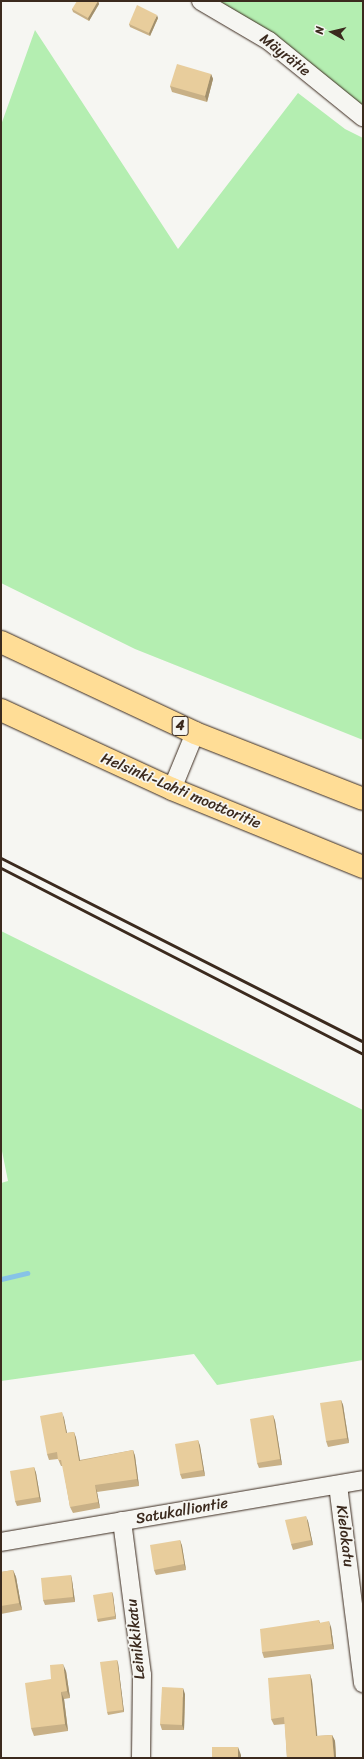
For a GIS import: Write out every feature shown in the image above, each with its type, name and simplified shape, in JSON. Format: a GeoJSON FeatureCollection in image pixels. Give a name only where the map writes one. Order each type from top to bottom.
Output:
{"type":"FeatureCollection","features":[{"type":"Feature","properties":{"kind":"highway","name":"4"},"geometry":{"type":"LineString","coordinates":[[1,642],[195,733],[363,799]]}},
{"type":"Feature","properties":{"kind":"highway","name":"Helsinki-Lahti moottoritie"},"geometry":{"type":"LineString","coordinates":[[1,710],[172,789],[363,868]]}},
{"type":"Feature","properties":{"kind":"street","name":"Mäyrätie"},"geometry":{"type":"LineString","coordinates":[[201,1],[269,41],[363,117]]}},
{"type":"Feature","properties":{"kind":"street"},"geometry":{"type":"LineString","coordinates":[[172,789],[195,733]]}},
{"type":"Feature","properties":{"kind":"street","name":"Satukalliontie"},"geometry":{"type":"LineString","coordinates":[[1,1542],[363,1480]]}},
{"type":"Feature","properties":{"kind":"street","name":"Kielokatu"},"geometry":{"type":"LineString","coordinates":[[338,1485],[363,1684]]}},
{"type":"Feature","properties":{"kind":"street","name":"Leinikkikatu"},"geometry":{"type":"LineString","coordinates":[[122,1521],[142,1675],[140,1758]]}},
{"type":"Feature","properties":{"kind":"green space"},"geometry":{"type":"Polygon","coordinates":[[[201,1],[363,1],[363,106],[201,1]]]}},
{"type":"Feature","properties":{"kind":"green space"},"geometry":{"type":"Polygon","coordinates":[[[35,30],[178,249],[298,93],[345,129],[363,138],[363,740],[135,649],[1,583],[1,125],[35,30]]]}},
{"type":"Feature","properties":{"kind":"green space"},"geometry":{"type":"Polygon","coordinates":[[[1,931],[363,1110],[363,1360],[217,1385],[194,1354],[1,1381],[1,1183],[8,1181],[1,1146],[1,931]]]}},
{"type":"Feature","properties":{"kind":"building"},"geometry":{"type":"Polygon","coordinates":[[[77,1],[98,1],[88,18],[72,9],[77,1]]]}},
{"type":"Feature","properties":{"kind":"building"},"geometry":{"type":"Polygon","coordinates":[[[137,5],[157,15],[149,33],[129,24],[137,5]]]}},
{"type":"Feature","properties":{"kind":"building"},"geometry":{"type":"Polygon","coordinates":[[[177,64],[211,74],[205,96],[170,86],[177,64]]]}},
{"type":"Feature","properties":{"kind":"building"},"geometry":{"type":"Polygon","coordinates":[[[341,1400],[347,1438],[326,1441],[320,1403],[341,1400]]]}},
{"type":"Feature","properties":{"kind":"building"},"geometry":{"type":"Polygon","coordinates":[[[62,1412],[66,1433],[74,1432],[79,1461],[133,1450],[137,1479],[95,1485],[98,1502],[70,1507],[61,1460],[58,1460],[57,1452],[47,1454],[40,1416],[62,1412]]]}},
{"type":"Feature","properties":{"kind":"building"},"geometry":{"type":"Polygon","coordinates":[[[273,1415],[280,1459],[257,1463],[250,1419],[273,1415]]]}},
{"type":"Feature","properties":{"kind":"building"},"geometry":{"type":"Polygon","coordinates":[[[198,1440],[203,1470],[180,1474],[175,1444],[198,1440]]]}},
{"type":"Feature","properties":{"kind":"building"},"geometry":{"type":"Polygon","coordinates":[[[34,1467],[39,1497],[15,1501],[10,1471],[34,1467]]]}},
{"type":"Feature","properties":{"kind":"building"},"geometry":{"type":"Polygon","coordinates":[[[306,1516],[311,1540],[291,1544],[285,1520],[306,1516]]]}},
{"type":"Feature","properties":{"kind":"building"},"geometry":{"type":"Polygon","coordinates":[[[180,1540],[184,1564],[154,1570],[150,1545],[180,1540]]]}},
{"type":"Feature","properties":{"kind":"building"},"geometry":{"type":"Polygon","coordinates":[[[13,1570],[19,1603],[1,1606],[1,1572],[13,1570]]]}},
{"type":"Feature","properties":{"kind":"building"},"geometry":{"type":"Polygon","coordinates":[[[71,1575],[73,1597],[43,1600],[41,1578],[71,1575]]]}},
{"type":"Feature","properties":{"kind":"building"},"geometry":{"type":"Polygon","coordinates":[[[112,1592],[115,1616],[97,1619],[93,1595],[112,1592]]]}},
{"type":"Feature","properties":{"kind":"building"},"geometry":{"type":"Polygon","coordinates":[[[319,1620],[319,1623],[329,1621],[332,1644],[262,1652],[260,1629],[319,1620]]]}},
{"type":"Feature","properties":{"kind":"building"},"geometry":{"type":"Polygon","coordinates":[[[117,1660],[123,1710],[107,1712],[100,1662],[117,1660]]]}},
{"type":"Feature","properties":{"kind":"building"},"geometry":{"type":"Polygon","coordinates":[[[63,1664],[67,1691],[61,1692],[65,1724],[31,1728],[25,1683],[51,1679],[50,1665],[63,1664]]]}},
{"type":"Feature","properties":{"kind":"building"},"geometry":{"type":"Polygon","coordinates":[[[310,1674],[316,1736],[332,1735],[334,1758],[287,1758],[284,1717],[271,1719],[268,1678],[310,1674]]]}},
{"type":"Feature","properties":{"kind":"building"},"geometry":{"type":"Polygon","coordinates":[[[162,1687],[183,1688],[182,1725],[160,1724],[162,1687]]]}},
{"type":"Feature","properties":{"kind":"building"},"geometry":{"type":"Polygon","coordinates":[[[212,1747],[238,1747],[238,1758],[212,1758],[212,1747]]]}},
{"type":"Feature","properties":{"kind":"waterway"},"geometry":{"type":"LineString","coordinates":[[1,1279],[27,1273]]}},
{"type":"Feature","properties":{"kind":"railway"},"geometry":{"type":"LineString","coordinates":[[1,858],[363,1042]]}},
{"type":"Feature","properties":{"kind":"railway"},"geometry":{"type":"LineString","coordinates":[[1,868],[363,1054]]}}]}
